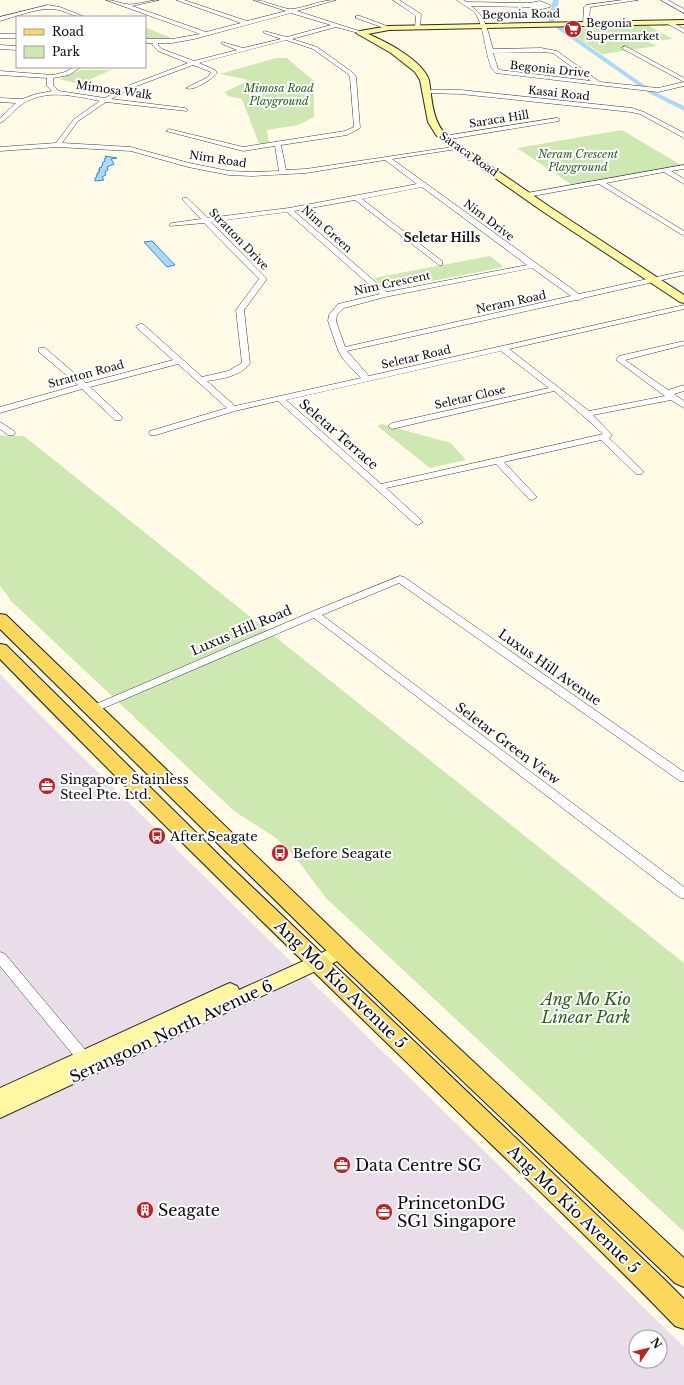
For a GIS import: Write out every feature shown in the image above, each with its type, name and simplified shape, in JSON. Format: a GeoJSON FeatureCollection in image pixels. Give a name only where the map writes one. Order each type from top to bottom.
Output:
{"type":"FeatureCollection","features":[{"type":"Feature","properties":{"kind":"main road","name":"Ang Mo Kio Avenue 5"},"geometry":{"type":"LineString","coordinates":[[0,619],[94,709],[325,953],[684,1317]]}},
{"type":"Feature","properties":{"kind":"main road","name":"Ang Mo Kio Avenue 5"},"geometry":{"type":"LineString","coordinates":[[0,649],[75,726],[325,953],[684,1275]]}},
{"type":"Feature","properties":{"kind":"main road"},"geometry":{"type":"LineString","coordinates":[[20,670],[27,659],[35,653]]}},
{"type":"Feature","properties":{"kind":"street"},"geometry":{"type":"LineString","coordinates":[[109,0],[206,34]]}},
{"type":"Feature","properties":{"kind":"street"},"geometry":{"type":"LineString","coordinates":[[127,6],[156,0]]}},
{"type":"Feature","properties":{"kind":"street"},"geometry":{"type":"LineString","coordinates":[[179,0],[247,23]]}},
{"type":"Feature","properties":{"kind":"street","name":"Saraca Road"},"geometry":{"type":"LineString","coordinates":[[256,0],[360,33],[383,44],[416,68],[424,77],[432,123],[437,132],[444,138],[684,300]]}},
{"type":"Feature","properties":{"kind":"street"},"geometry":{"type":"LineString","coordinates":[[146,41],[156,42],[177,40],[206,34],[334,0]]}},
{"type":"Feature","properties":{"kind":"street"},"geometry":{"type":"LineString","coordinates":[[396,0],[419,15],[418,28]]}},
{"type":"Feature","properties":{"kind":"street","name":"Begonia Drive"},"geometry":{"type":"LineString","coordinates":[[460,0],[477,12],[484,26],[489,51],[495,70],[498,72],[658,90],[684,84]]}},
{"type":"Feature","properties":{"kind":"street"},"geometry":{"type":"LineString","coordinates":[[586,24],[587,7],[608,1],[635,0]]}},
{"type":"Feature","properties":{"kind":"street"},"geometry":{"type":"LineString","coordinates":[[664,0],[684,12]]}},
{"type":"Feature","properties":{"kind":"street"},"geometry":{"type":"LineString","coordinates":[[466,4],[530,5]]}},
{"type":"Feature","properties":{"kind":"street"},"geometry":{"type":"LineString","coordinates":[[0,19],[48,7],[58,8],[79,16]]}},
{"type":"Feature","properties":{"kind":"street"},"geometry":{"type":"LineString","coordinates":[[358,17],[389,28]]}},
{"type":"Feature","properties":{"kind":"street"},"geometry":{"type":"LineString","coordinates":[[668,22],[684,31]]}},
{"type":"Feature","properties":{"kind":"street","name":"Begonia Road"},"geometry":{"type":"LineString","coordinates":[[360,33],[389,28],[684,22]]}},
{"type":"Feature","properties":{"kind":"street"},"geometry":{"type":"LineString","coordinates":[[58,145],[76,120],[105,100],[132,86],[194,63],[335,26]]}},
{"type":"Feature","properties":{"kind":"street"},"geometry":{"type":"LineString","coordinates":[[169,131],[242,149],[278,145],[347,133],[357,128],[353,77],[320,51],[266,32]]}},
{"type":"Feature","properties":{"kind":"street"},"geometry":{"type":"LineString","coordinates":[[0,36],[16,36]]}},
{"type":"Feature","properties":{"kind":"street"},"geometry":{"type":"LineString","coordinates":[[156,42],[155,45],[160,50],[211,70],[214,73],[210,78],[188,88]]}},
{"type":"Feature","properties":{"kind":"street"},"geometry":{"type":"LineString","coordinates":[[224,44],[242,50]]}},
{"type":"Feature","properties":{"kind":"street"},"geometry":{"type":"LineString","coordinates":[[0,47],[16,48]]}},
{"type":"Feature","properties":{"kind":"street"},"geometry":{"type":"LineString","coordinates":[[625,48],[684,80]]}},
{"type":"Feature","properties":{"kind":"street","name":"Begonia Drive"},"geometry":{"type":"LineString","coordinates":[[489,51],[541,50],[554,52],[599,84]]}},
{"type":"Feature","properties":{"kind":"street","name":"Mimosa Walk"},"geometry":{"type":"LineString","coordinates":[[0,73],[35,75],[50,78],[70,73],[77,68]]}},
{"type":"Feature","properties":{"kind":"street","name":"Mimosa Walk"},"geometry":{"type":"LineString","coordinates":[[50,78],[50,86],[57,92],[184,110]]}},
{"type":"Feature","properties":{"kind":"street"},"geometry":{"type":"LineString","coordinates":[[0,121],[21,101],[36,95],[57,92]]}},
{"type":"Feature","properties":{"kind":"street","name":"Kasai Road"},"geometry":{"type":"LineString","coordinates":[[427,92],[461,92],[632,110],[642,113],[684,136]]}},
{"type":"Feature","properties":{"kind":"street"},"geometry":{"type":"LineString","coordinates":[[0,100],[21,101]]}},
{"type":"Feature","properties":{"kind":"street","name":"Saraca Hill"},"geometry":{"type":"LineString","coordinates":[[444,138],[557,120]]}},
{"type":"Feature","properties":{"kind":"street","name":"Nim Road"},"geometry":{"type":"LineString","coordinates":[[0,149],[58,145],[131,149],[188,165],[229,173],[252,174],[306,171],[457,147]]}},
{"type":"Feature","properties":{"kind":"street"},"geometry":{"type":"LineString","coordinates":[[278,145],[283,172]]}},
{"type":"Feature","properties":{"kind":"street","name":"Nim Drive"},"geometry":{"type":"LineString","coordinates":[[387,159],[579,298]]}},
{"type":"Feature","properties":{"kind":"street"},"geometry":{"type":"LineString","coordinates":[[527,195],[684,167]]}},
{"type":"Feature","properties":{"kind":"street"},"geometry":{"type":"LineString","coordinates":[[665,170],[684,182]]}},
{"type":"Feature","properties":{"kind":"street"},"geometry":{"type":"LineString","coordinates":[[600,182],[684,234]]}},
{"type":"Feature","properties":{"kind":"street","name":"Nim Green"},"geometry":{"type":"LineString","coordinates":[[289,210],[424,185]]}},
{"type":"Feature","properties":{"kind":"street"},"geometry":{"type":"LineString","coordinates":[[357,198],[439,263]]}},
{"type":"Feature","properties":{"kind":"street","name":"Stratton Drive"},"geometry":{"type":"LineString","coordinates":[[185,199],[263,279],[240,310],[246,364],[242,368],[233,372],[201,380]]}},
{"type":"Feature","properties":{"kind":"street"},"geometry":{"type":"LineString","coordinates":[[172,225],[289,210]]}},
{"type":"Feature","properties":{"kind":"street","name":"Nim Green"},"geometry":{"type":"LineString","coordinates":[[289,210],[385,295]]}},
{"type":"Feature","properties":{"kind":"street","name":"Nim Crescent"},"geometry":{"type":"LineString","coordinates":[[367,379],[346,357],[342,350],[332,321],[336,310],[348,303],[533,266]]}},
{"type":"Feature","properties":{"kind":"street","name":"Neram Road"},"geometry":{"type":"LineString","coordinates":[[342,350],[684,274]]}},
{"type":"Feature","properties":{"kind":"street","name":"Seletar Road"},"geometry":{"type":"LineString","coordinates":[[153,433],[233,409],[280,400],[684,306]]}},
{"type":"Feature","properties":{"kind":"street"},"geometry":{"type":"LineString","coordinates":[[140,326],[233,409]]}},
{"type":"Feature","properties":{"kind":"street"},"geometry":{"type":"LineString","coordinates":[[684,343],[622,358],[620,360],[684,405]]}},
{"type":"Feature","properties":{"kind":"street"},"geometry":{"type":"LineString","coordinates":[[503,348],[587,414],[608,436],[603,437],[639,472]]}},
{"type":"Feature","properties":{"kind":"street"},"geometry":{"type":"LineString","coordinates":[[42,350],[118,418]]}},
{"type":"Feature","properties":{"kind":"street","name":"Stratton Road"},"geometry":{"type":"LineString","coordinates":[[0,410],[179,361]]}},
{"type":"Feature","properties":{"kind":"street"},"geometry":{"type":"LineString","coordinates":[[587,414],[669,395],[684,388]]}},
{"type":"Feature","properties":{"kind":"street","name":"Seletar Close"},"geometry":{"type":"LineString","coordinates":[[392,426],[554,389]]}},
{"type":"Feature","properties":{"kind":"street","name":"Seletar Terrace"},"geometry":{"type":"LineString","coordinates":[[280,400],[418,522]]}},
{"type":"Feature","properties":{"kind":"street"},"geometry":{"type":"LineString","coordinates":[[0,425],[11,433]]}},
{"type":"Feature","properties":{"kind":"street","name":"Seletar Terrace"},"geometry":{"type":"LineString","coordinates":[[380,488],[603,437]]}},
{"type":"Feature","properties":{"kind":"street"},"geometry":{"type":"LineString","coordinates":[[498,461],[532,497]]}},
{"type":"Feature","properties":{"kind":"street","name":"Luxus Hill Road"},"geometry":{"type":"LineString","coordinates":[[94,709],[400,579]]}},
{"type":"Feature","properties":{"kind":"street","name":"Luxus Hill Avenue"},"geometry":{"type":"LineString","coordinates":[[400,579],[684,778]]}},
{"type":"Feature","properties":{"kind":"street","name":"Seletar Green View"},"geometry":{"type":"LineString","coordinates":[[315,614],[684,894]]}},
{"type":"Feature","properties":{"kind":"street","name":"Serangoon North Avenue 6"},"geometry":{"type":"LineString","coordinates":[[0,1109],[88,1063],[325,953]]}},
{"type":"Feature","properties":{"kind":"street"},"geometry":{"type":"LineString","coordinates":[[0,957],[88,1063]]}},
{"type":"Feature","properties":{"kind":"street","name":"Serangoon North Avenue 6"},"geometry":{"type":"LineString","coordinates":[[0,1096],[88,1063]]}},
{"type":"Feature","properties":{"kind":"shaded area"},"geometry":{"type":"Polygon","coordinates":[[[0,674],[55,730],[666,1329],[628,1329],[628,1369],[668,1369],[668,1331],[684,1347],[684,1385],[0,1385],[0,674]]]}},
{"type":"Feature","properties":{"kind":"green space"},"geometry":{"type":"Polygon","coordinates":[[[646,24],[673,39],[648,42],[657,46],[602,54],[567,31],[581,30],[580,28],[585,28],[584,27],[646,24]]]}},
{"type":"Feature","properties":{"kind":"green space"},"geometry":{"type":"Polygon","coordinates":[[[146,27],[171,38],[166,40],[146,39],[146,27]]]}},
{"type":"Feature","properties":{"kind":"green space","name":"Mimosa Road Playground"},"geometry":{"type":"Polygon","coordinates":[[[276,58],[287,58],[314,81],[314,117],[298,125],[267,130],[269,143],[259,144],[242,99],[228,96],[225,92],[249,80],[220,74],[276,58]]]}},
{"type":"Feature","properties":{"kind":"green space"},"geometry":{"type":"Polygon","coordinates":[[[81,70],[111,70],[80,84],[59,79],[81,70]]]}},
{"type":"Feature","properties":{"kind":"green space","name":"Neram Crescent Playground"},"geometry":{"type":"Polygon","coordinates":[[[622,130],[681,165],[572,185],[517,148],[622,130]]]}},
{"type":"Feature","properties":{"kind":"green space"},"geometry":{"type":"Polygon","coordinates":[[[490,256],[504,267],[391,289],[385,289],[374,278],[490,256]]]}},
{"type":"Feature","properties":{"kind":"green space"},"geometry":{"type":"Polygon","coordinates":[[[382,424],[451,443],[466,460],[430,468],[377,426],[382,424]]]}},
{"type":"Feature","properties":{"kind":"green space","name":"Ang Mo Kio Linear Park"},"geometry":{"type":"Polygon","coordinates":[[[0,435],[24,436],[684,963],[684,1232],[326,898],[295,857],[276,838],[234,811],[11,601],[0,585],[0,435]]]}},
{"type":"Feature","properties":{"kind":"water"},"geometry":{"type":"Polygon","coordinates":[[[105,156],[117,158],[111,159],[114,164],[107,167],[108,170],[105,172],[106,175],[102,177],[104,180],[95,181],[95,178],[97,177],[96,175],[98,175],[97,173],[100,172],[98,170],[100,170],[99,168],[102,167],[102,163],[105,161],[105,156]]]}},
{"type":"Feature","properties":{"kind":"water"},"geometry":{"type":"Polygon","coordinates":[[[152,241],[175,265],[167,267],[144,242],[152,241]]]}},
{"type":"Feature","properties":{"kind":"waterway"},"geometry":{"type":"LineString","coordinates":[[551,22],[556,0]]}},
{"type":"Feature","properties":{"kind":"waterway"},"geometry":{"type":"LineString","coordinates":[[558,27],[651,92],[684,109]]}},
{"type":"Feature","properties":{"kind":"place","name":"Begonia Supermarket"},"geometry":{"type":"Point","coordinates":[573,29]}},
{"type":"Feature","properties":{"kind":"place","name":"Singapore Stainless Steel Pte. Ltd."},"geometry":{"type":"Point","coordinates":[47,786]}},
{"type":"Feature","properties":{"kind":"place","name":"After Seagate"},"geometry":{"type":"Point","coordinates":[157,836]}},
{"type":"Feature","properties":{"kind":"place","name":"Before Seagate"},"geometry":{"type":"Point","coordinates":[280,853]}},
{"type":"Feature","properties":{"kind":"place","name":"Data Centre SG"},"geometry":{"type":"Point","coordinates":[342,1165]}},
{"type":"Feature","properties":{"kind":"place","name":"Seagate"},"geometry":{"type":"Point","coordinates":[145,1210]}},
{"type":"Feature","properties":{"kind":"place","name":"PrincetonDG SG1 Singapore"},"geometry":{"type":"Point","coordinates":[384,1212]}},
{"type":"Feature","properties":{"kind":"district","name":"Seletar Hills"},"geometry":{"type":"Point","coordinates":[442,238]}}]}
